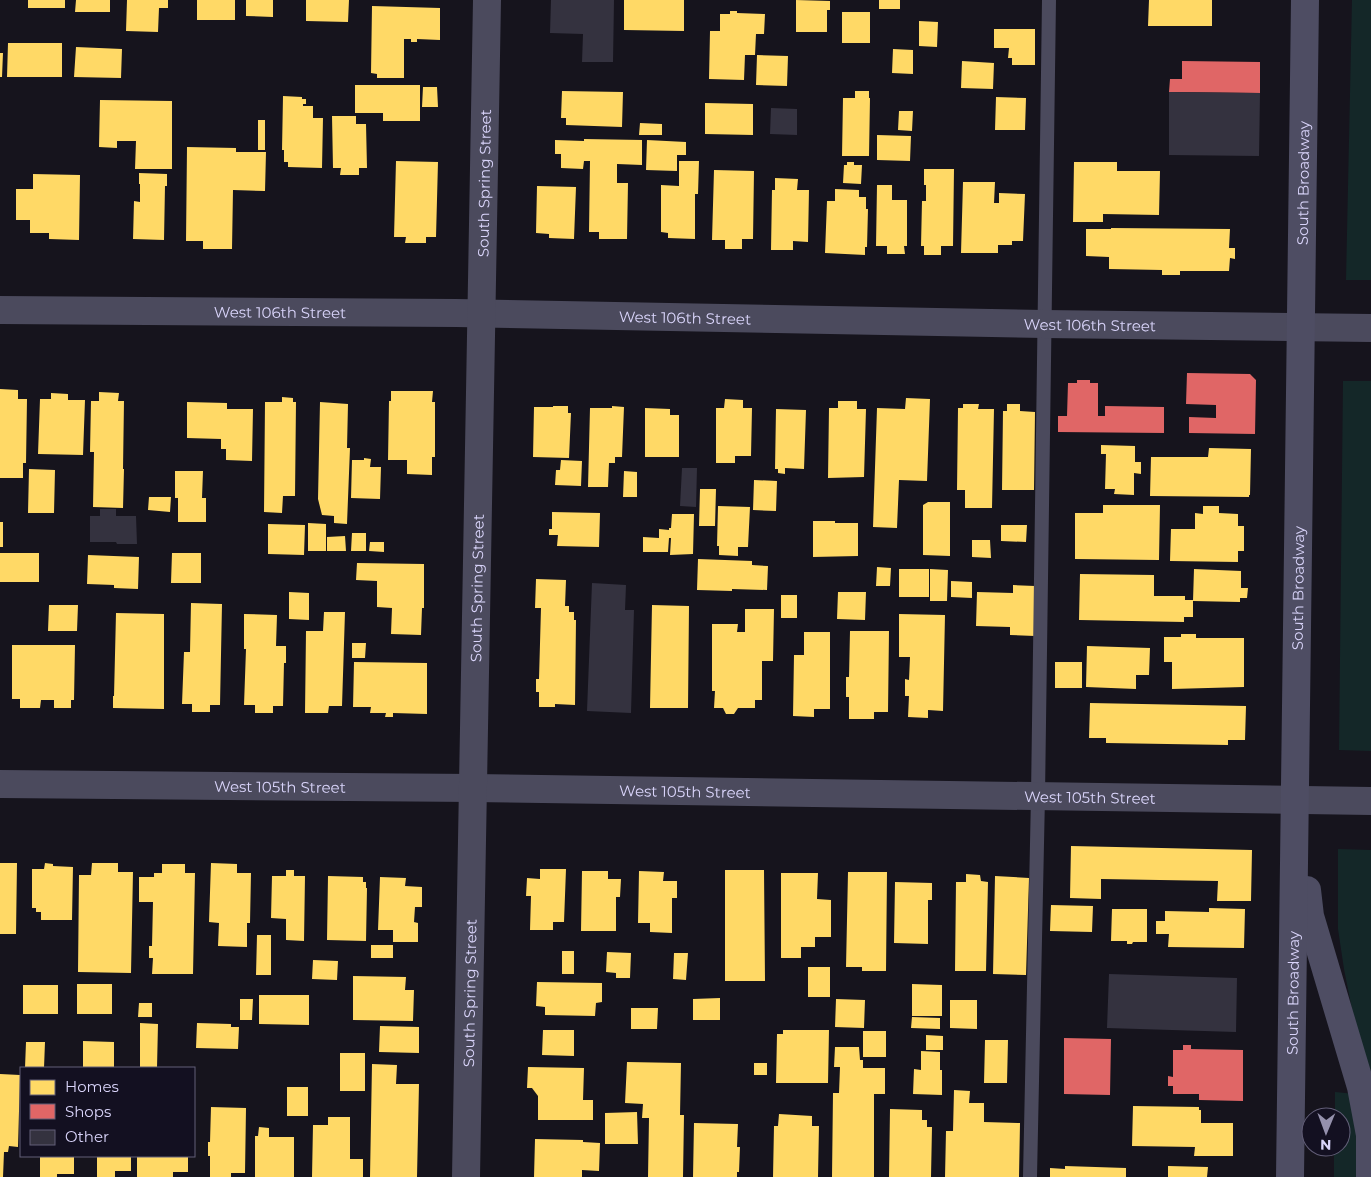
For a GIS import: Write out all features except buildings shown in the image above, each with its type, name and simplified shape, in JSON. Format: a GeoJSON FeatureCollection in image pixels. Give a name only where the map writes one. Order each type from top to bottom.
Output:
{"type":"FeatureCollection","features":[{"type":"Feature","properties":{"kind":"main road","name":"South Broadway"},"geometry":{"type":"LineString","coordinates":[[1290,1177],[1305,0]]}},
{"type":"Feature","properties":{"kind":"main road"},"geometry":{"type":"LineString","coordinates":[[1296,799],[1310,916],[1361,1087],[1370,1135],[1370,1177]]}},
{"type":"Feature","properties":{"kind":"street","name":"South Spring Street"},"geometry":{"type":"LineString","coordinates":[[466,1177],[487,0]]}},
{"type":"Feature","properties":{"kind":"street","name":"West 106th Street"},"geometry":{"type":"LineString","coordinates":[[0,310],[482,314],[1371,328]]}},
{"type":"Feature","properties":{"kind":"street","name":"West 105th Street"},"geometry":{"type":"LineString","coordinates":[[0,784],[473,788],[1371,801]]}},
{"type":"Feature","properties":{"kind":"lane"},"geometry":{"type":"LineString","coordinates":[[1030,1177],[1038,796],[1049,0]]}},
{"type":"Feature","properties":{"kind":"green space"},"geometry":{"type":"Polygon","coordinates":[[[1352,0],[1371,0],[1371,280],[1346,280],[1352,0]]]}},
{"type":"Feature","properties":{"kind":"green space"},"geometry":{"type":"Polygon","coordinates":[[[1343,381],[1371,381],[1371,751],[1339,750],[1343,381]]]}},
{"type":"Feature","properties":{"kind":"green space"},"geometry":{"type":"Polygon","coordinates":[[[1338,849],[1371,850],[1371,1080],[1355,1024],[1338,929],[1338,849]]]}},
{"type":"Feature","properties":{"kind":"green space"},"geometry":{"type":"Polygon","coordinates":[[[1335,1092],[1355,1094],[1363,1177],[1334,1177],[1334,1157],[1351,1157],[1351,1107],[1335,1107],[1335,1092]]]}}]}
